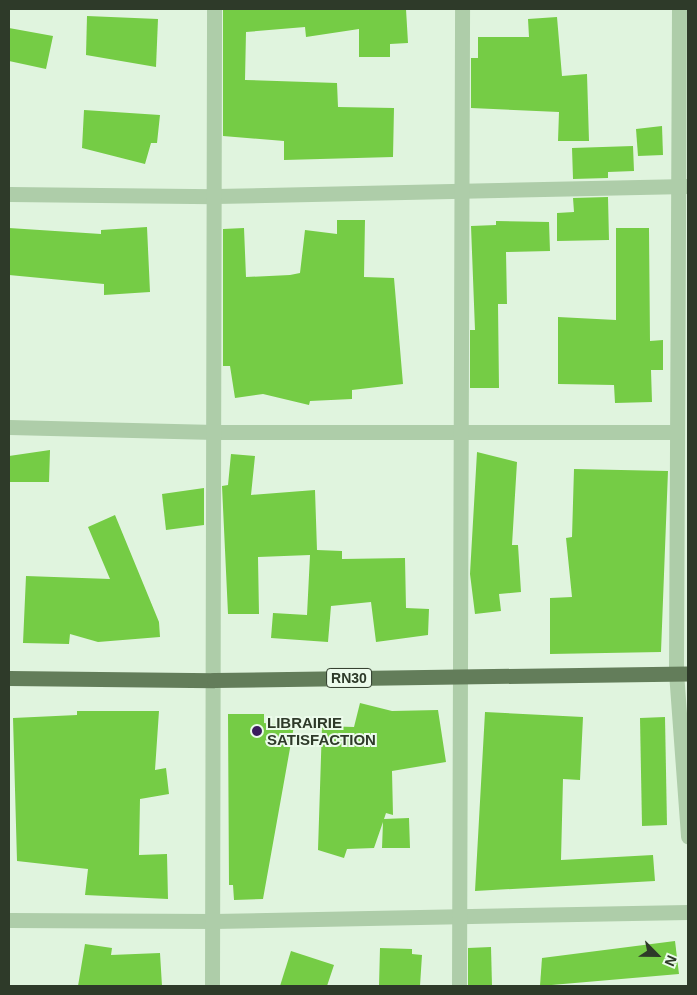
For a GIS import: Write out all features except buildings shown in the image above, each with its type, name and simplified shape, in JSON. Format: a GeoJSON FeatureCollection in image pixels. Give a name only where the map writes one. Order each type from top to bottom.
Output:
{"type":"FeatureCollection","features":[{"type":"Feature","properties":{"kind":"main road","name":"RN30"},"geometry":{"type":"LineString","coordinates":[[9,678],[214,680],[682,672]]}},
{"type":"Feature","properties":{"kind":"street"},"geometry":{"type":"LineString","coordinates":[[212,986],[214,9]]}},
{"type":"Feature","properties":{"kind":"street"},"geometry":{"type":"LineString","coordinates":[[460,986],[462,9]]}},
{"type":"Feature","properties":{"kind":"street"},"geometry":{"type":"LineString","coordinates":[[679,9],[683,186],[677,432],[682,672],[688,837]]}},
{"type":"Feature","properties":{"kind":"street"},"geometry":{"type":"LineString","coordinates":[[9,194],[215,196],[683,186]]}},
{"type":"Feature","properties":{"kind":"street"},"geometry":{"type":"LineString","coordinates":[[9,427],[214,432],[677,432]]}},
{"type":"Feature","properties":{"kind":"street"},"geometry":{"type":"LineString","coordinates":[[9,920],[212,921],[688,912]]}},
{"type":"Feature","properties":{"kind":"place","name":"LIBRAIRIE SATISFACTION"},"geometry":{"type":"Point","coordinates":[257,731]}}]}
